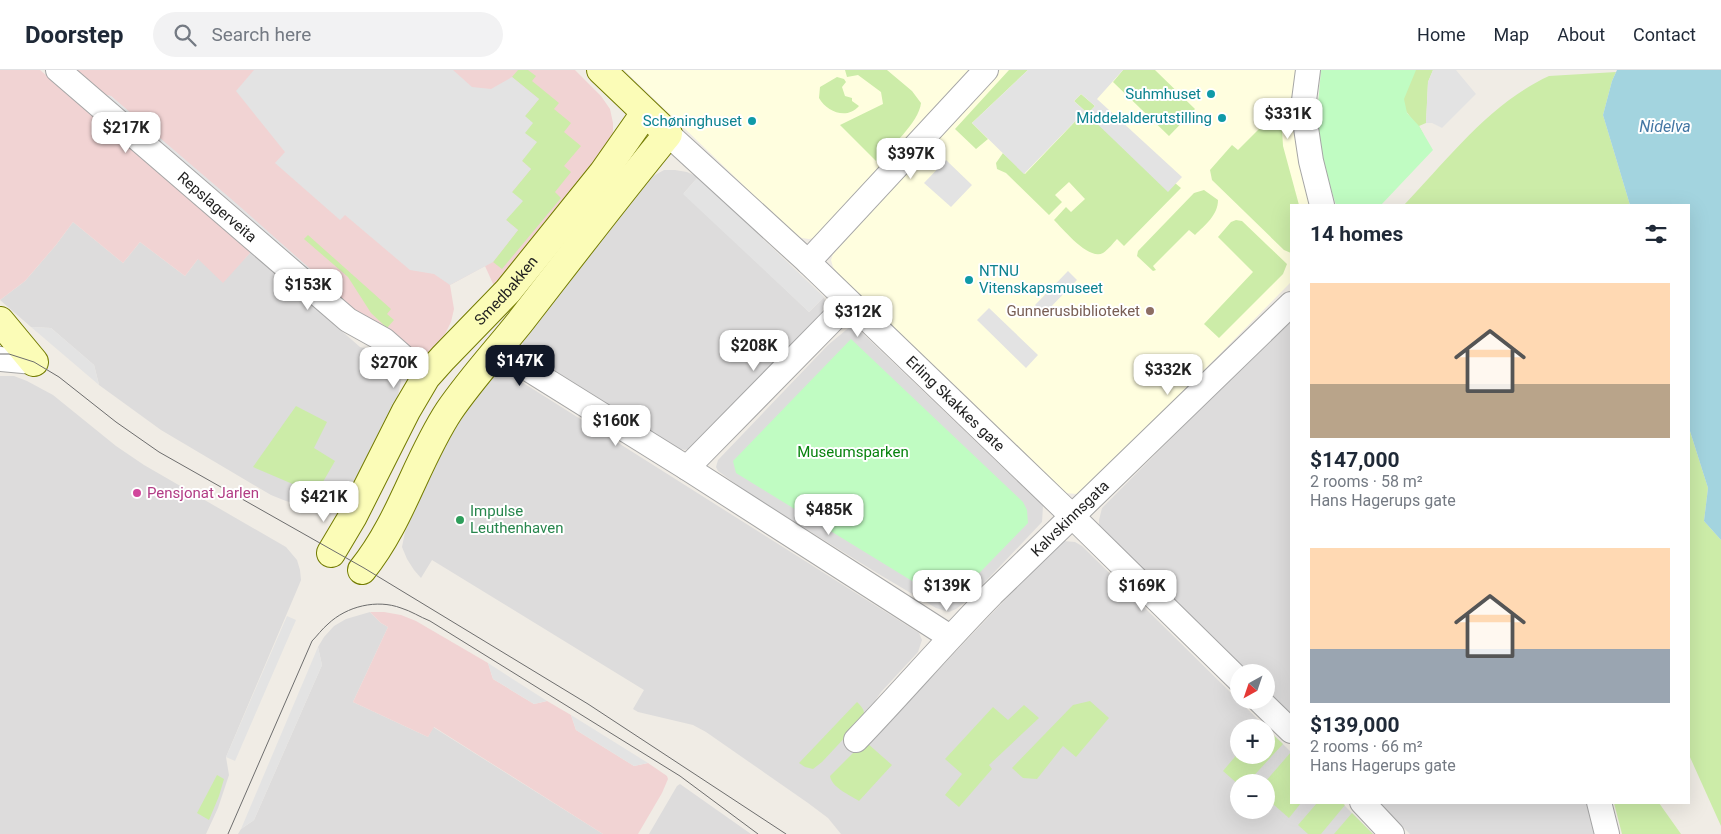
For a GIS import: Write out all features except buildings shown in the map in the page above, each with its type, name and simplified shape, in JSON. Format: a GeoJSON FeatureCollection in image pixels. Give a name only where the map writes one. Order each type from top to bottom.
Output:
{"type":"FeatureCollection","features":[{"type":"Feature","properties":{"kind":"street","name":"Repslagerveita"},"geometry":{"type":"LineString","coordinates":[[58,70],[348,320],[384,340],[426,377]]}},
{"type":"Feature","properties":{"kind":"street","name":"Erling Skakkes gate"},"geometry":{"type":"LineString","coordinates":[[601,70],[645,113],[808,262],[1230,671]]}},
{"type":"Feature","properties":{"kind":"street"},"geometry":{"type":"LineString","coordinates":[[808,262],[986,70]]}},
{"type":"Feature","properties":{"kind":"street"},"geometry":{"type":"LineString","coordinates":[[1308,70],[1303,108],[1311,161],[1322,204]]}},
{"type":"Feature","properties":{"kind":"street","name":"Smedbakken"},"geometry":{"type":"LineString","coordinates":[[331,553],[426,377],[508,291],[603,173],[645,113]]}},
{"type":"Feature","properties":{"kind":"street","name":"Smedbakken"},"geometry":{"type":"LineString","coordinates":[[362,570],[388,532],[438,430],[470,381],[518,324],[622,189],[668,134]]}},
{"type":"Feature","properties":{"kind":"street"},"geometry":{"type":"LineString","coordinates":[[687,468],[849,303]]}},
{"type":"Feature","properties":{"kind":"street","name":"Kalvskinnsgata"},"geometry":{"type":"LineString","coordinates":[[856,740],[950,637],[1290,305]]}},
{"type":"Feature","properties":{"kind":"street"},"geometry":{"type":"LineString","coordinates":[[0,321],[34,362]]}},
{"type":"Feature","properties":{"kind":"street"},"geometry":{"type":"LineString","coordinates":[[0,340],[34,362]]}},
{"type":"Feature","properties":{"kind":"street"},"geometry":{"type":"LineString","coordinates":[[496,349],[687,468],[950,637]]}},
{"type":"Feature","properties":{"kind":"street"},"geometry":{"type":"LineString","coordinates":[[0,359],[34,362]]}},
{"type":"Feature","properties":{"kind":"street"},"geometry":{"type":"LineString","coordinates":[[1268,709],[1290,730]]}},
{"type":"Feature","properties":{"kind":"street"},"geometry":{"type":"LineString","coordinates":[[1364,804],[1392,834]]}},
{"type":"Feature","properties":{"kind":"street"},"geometry":{"type":"LineString","coordinates":[[1600,804],[1607,834]]}},
{"type":"Feature","properties":{"kind":"shaded area"},"geometry":{"type":"Polygon","coordinates":[[[0,70],[40,70],[251,252],[223,283],[198,259],[185,276],[140,242],[123,263],[73,222],[25,281],[0,300],[0,70]]]}},
{"type":"Feature","properties":{"kind":"shaded area"},"geometry":{"type":"Polygon","coordinates":[[[71,70],[575,70],[601,96],[610,109],[613,137],[607,149],[500,286],[494,286],[485,266],[450,285],[454,309],[451,322],[445,334],[429,352],[421,354],[416,353],[330,298],[325,282],[111,96],[93,93],[71,70]]]}},
{"type":"Feature","properties":{"kind":"shaded area"},"geometry":{"type":"Polygon","coordinates":[[[254,70],[453,70],[472,87],[491,89],[512,77],[539,99],[525,116],[533,123],[525,133],[537,142],[522,161],[531,169],[512,192],[523,201],[506,220],[518,230],[493,262],[450,285],[434,274],[410,270],[345,215],[340,220],[275,163],[285,152],[236,91],[254,70]]]}},
{"type":"Feature","properties":{"kind":"shaded area"},"geometry":{"type":"Polygon","coordinates":[[[624,70],[970,70],[814,238],[809,239],[795,235],[624,70]]]}},
{"type":"Feature","properties":{"kind":"shaded area"},"geometry":{"type":"Polygon","coordinates":[[[1000,70],[1298,70],[1293,125],[1296,146],[1312,204],[1290,204],[1290,283],[1085,490],[1078,494],[1064,493],[839,275],[833,267],[831,260],[833,254],[1000,70]]]}},
{"type":"Feature","properties":{"kind":"shaded area"},"geometry":{"type":"Polygon","coordinates":[[[1028,70],[1123,70],[1097,99],[1182,177],[1168,192],[1087,114],[1095,106],[1081,94],[1074,101],[1085,111],[1024,174],[972,123],[1028,70]]]}},
{"type":"Feature","properties":{"kind":"shaded area"},"geometry":{"type":"Polygon","coordinates":[[[1433,70],[1456,70],[1476,94],[1442,128],[1432,123],[1426,123],[1428,82],[1433,70]]]}},
{"type":"Feature","properties":{"kind":"shaded area"},"geometry":{"type":"Polygon","coordinates":[[[93,93],[111,96],[237,204],[325,282],[330,298],[93,93]]]}},
{"type":"Feature","properties":{"kind":"shaded area"},"geometry":{"type":"Polygon","coordinates":[[[946,160],[972,185],[951,207],[924,183],[946,160]]]}},
{"type":"Feature","properties":{"kind":"shaded area"},"geometry":{"type":"Polygon","coordinates":[[[664,170],[687,172],[698,177],[684,193],[809,312],[824,297],[825,301],[822,313],[693,447],[685,450],[677,448],[527,353],[522,338],[648,179],[664,170]]]}},
{"type":"Feature","properties":{"kind":"shaded area"},"geometry":{"type":"Polygon","coordinates":[[[698,177],[824,297],[809,312],[683,194],[698,177]]]}},
{"type":"Feature","properties":{"kind":"shaded area"},"geometry":{"type":"Polygon","coordinates":[[[73,222],[123,263],[140,242],[185,276],[198,259],[245,258],[251,252],[360,347],[380,352],[395,364],[401,381],[397,399],[351,488],[336,501],[320,505],[303,506],[271,495],[161,430],[99,385],[94,365],[51,328],[31,327],[0,300],[25,281],[73,222]]]}},
{"type":"Feature","properties":{"kind":"shaded area"},"geometry":{"type":"Polygon","coordinates":[[[1068,271],[1077,280],[1044,314],[1035,305],[1068,271]]]}},
{"type":"Feature","properties":{"kind":"shaded area"},"geometry":{"type":"Polygon","coordinates":[[[989,308],[1038,355],[1026,368],[977,320],[989,308]]]}},
{"type":"Feature","properties":{"kind":"shaded area"},"geometry":{"type":"Polygon","coordinates":[[[1290,319],[1290,714],[1275,700],[1275,664],[1240,664],[1105,533],[1099,525],[1102,508],[1290,319]]]}},
{"type":"Feature","properties":{"kind":"shaded area","name":"Museumsparken"},"geometry":{"type":"Polygon","coordinates":[[[852,325],[1043,506],[1042,522],[969,599],[949,612],[936,608],[748,493],[718,471],[716,467],[718,460],[828,345],[852,325]]]}},
{"type":"Feature","properties":{"kind":"shaded area"},"geometry":{"type":"Polygon","coordinates":[[[31,327],[51,328],[94,365],[99,385],[31,327]]]}},
{"type":"Feature","properties":{"kind":"shaded area"},"geometry":{"type":"Polygon","coordinates":[[[496,371],[506,372],[919,633],[922,640],[918,652],[881,692],[864,717],[886,725],[1058,544],[1064,541],[1075,542],[1082,546],[1230,692],[1230,709],[1247,709],[1258,719],[1230,719],[1230,764],[1275,764],[1275,736],[1290,751],[1290,804],[1343,804],[1373,834],[841,834],[828,818],[706,732],[693,725],[638,712],[633,709],[644,690],[432,560],[421,578],[407,559],[402,547],[405,532],[446,441],[470,401],[496,371]]]}},
{"type":"Feature","properties":{"kind":"shaded area"},"geometry":{"type":"Polygon","coordinates":[[[0,376],[14,376],[53,395],[116,446],[144,465],[286,547],[297,560],[301,580],[226,757],[229,775],[218,808],[206,834],[0,834],[0,376]]]}},
{"type":"Feature","properties":{"kind":"shaded area"},"geometry":{"type":"Polygon","coordinates":[[[370,612],[388,627],[353,702],[428,737],[433,727],[603,834],[238,834],[241,829],[254,820],[322,665],[318,647],[334,626],[346,619],[370,612]]]}},
{"type":"Feature","properties":{"kind":"shaded area"},"geometry":{"type":"Polygon","coordinates":[[[370,612],[401,615],[416,621],[488,663],[493,679],[534,704],[547,701],[571,715],[576,730],[634,766],[648,763],[667,776],[668,779],[662,793],[638,834],[603,834],[434,727],[428,737],[353,702],[388,627],[370,612]]]}},
{"type":"Feature","properties":{"kind":"shaded area"},"geometry":{"type":"Polygon","coordinates":[[[287,616],[296,620],[235,761],[226,757],[287,616]]]}},
{"type":"Feature","properties":{"kind":"shaded area"},"geometry":{"type":"Polygon","coordinates":[[[318,647],[322,665],[254,820],[241,829],[318,647]]]}},
{"type":"Feature","properties":{"kind":"shaded area"},"geometry":{"type":"Polygon","coordinates":[[[488,663],[547,701],[534,704],[493,679],[488,663]]]}},
{"type":"Feature","properties":{"kind":"shaded area"},"geometry":{"type":"Polygon","coordinates":[[[571,715],[648,763],[634,766],[576,730],[571,715]]]}},
{"type":"Feature","properties":{"kind":"shaded area"},"geometry":{"type":"Polygon","coordinates":[[[680,784],[751,834],[649,834],[680,784]]]}},
{"type":"Feature","properties":{"kind":"shaded area"},"geometry":{"type":"Polygon","coordinates":[[[1379,804],[1587,804],[1596,834],[1410,834],[1379,804]]]}},
{"type":"Feature","properties":{"kind":"green space"},"geometry":{"type":"Polygon","coordinates":[[[518,70],[528,70],[536,76],[532,81],[559,103],[554,109],[571,123],[564,132],[581,146],[564,166],[571,172],[555,192],[561,198],[502,269],[493,262],[518,230],[506,220],[512,192],[531,169],[522,161],[525,116],[539,99],[512,77],[518,70]]]}},
{"type":"Feature","properties":{"kind":"green space"},"geometry":{"type":"Polygon","coordinates":[[[845,70],[887,70],[912,91],[921,103],[910,127],[876,161],[840,125],[883,104],[881,92],[858,75],[847,77],[845,70]]]}},
{"type":"Feature","properties":{"kind":"green space"},"geometry":{"type":"Polygon","coordinates":[[[1009,70],[1028,70],[972,123],[988,139],[976,149],[955,129],[1009,70]]]}},
{"type":"Feature","properties":{"kind":"green space"},"geometry":{"type":"Polygon","coordinates":[[[1123,70],[1155,70],[1195,109],[1169,136],[1113,82],[1123,70]]]}},
{"type":"Feature","properties":{"kind":"green space"},"geometry":{"type":"Polygon","coordinates":[[[1321,70],[1416,70],[1404,99],[1407,113],[1419,126],[1433,150],[1382,204],[1336,204],[1324,167],[1317,116],[1321,70]]]}},
{"type":"Feature","properties":{"kind":"green space"},"geometry":{"type":"Polygon","coordinates":[[[1412,70],[1433,70],[1428,82],[1426,123],[1419,126],[1424,135],[1399,102],[1412,70]]]}},
{"type":"Feature","properties":{"kind":"green space"},"geometry":{"type":"Polygon","coordinates":[[[1616,72],[1603,115],[1630,204],[1405,204],[1471,133],[1489,117],[1528,87],[1549,76],[1616,72]]]}},
{"type":"Feature","properties":{"kind":"green space"},"geometry":{"type":"Polygon","coordinates":[[[837,77],[844,79],[846,82],[842,87],[845,96],[852,98],[852,101],[859,106],[849,113],[832,110],[819,98],[820,87],[837,77]]]}},
{"type":"Feature","properties":{"kind":"green space"},"geometry":{"type":"Polygon","coordinates":[[[1081,94],[1095,106],[1088,114],[1168,191],[1175,183],[1181,188],[1124,246],[1117,239],[1105,252],[1097,254],[1077,243],[1054,220],[1066,207],[1071,212],[1085,199],[1069,182],[1055,195],[1062,202],[1049,215],[1006,173],[997,169],[996,163],[1003,153],[1025,174],[1085,111],[1074,101],[1081,94]]]}},
{"type":"Feature","properties":{"kind":"green space"},"geometry":{"type":"Polygon","coordinates":[[[1272,106],[1281,113],[1283,146],[1299,204],[1290,204],[1290,253],[1284,250],[1212,180],[1210,170],[1232,145],[1238,150],[1267,121],[1272,106]]]}},
{"type":"Feature","properties":{"kind":"green space"},"geometry":{"type":"Polygon","coordinates":[[[1204,190],[1218,200],[1213,215],[1195,235],[1189,230],[1153,266],[1156,270],[1153,271],[1137,256],[1138,251],[1194,193],[1204,190]]]}},
{"type":"Feature","properties":{"kind":"green space"},"geometry":{"type":"Polygon","coordinates":[[[1236,220],[1242,221],[1287,264],[1283,274],[1219,338],[1204,324],[1253,272],[1218,237],[1231,222],[1236,220]]]}},
{"type":"Feature","properties":{"kind":"green space"},"geometry":{"type":"Polygon","coordinates":[[[308,235],[391,309],[387,314],[394,320],[387,328],[371,313],[348,277],[304,239],[308,235]]]}},
{"type":"Feature","properties":{"kind":"green space","name":"Museumsparken"},"geometry":{"type":"Polygon","coordinates":[[[851,339],[1023,502],[1027,510],[1028,523],[953,600],[943,600],[736,473],[733,461],[851,339]]]}},
{"type":"Feature","properties":{"kind":"green space"},"geometry":{"type":"Polygon","coordinates":[[[296,406],[327,422],[314,448],[335,461],[316,494],[253,467],[296,406]]]}},
{"type":"Feature","properties":{"kind":"green space"},"geometry":{"type":"Polygon","coordinates":[[[1690,431],[1708,488],[1704,521],[1721,540],[1721,826],[1690,757],[1690,431]]]}},
{"type":"Feature","properties":{"kind":"green space"},"geometry":{"type":"Polygon","coordinates":[[[1090,701],[1109,718],[1076,757],[1063,746],[1037,779],[1023,778],[1012,768],[1073,705],[1090,701]]]}},
{"type":"Feature","properties":{"kind":"green space"},"geometry":{"type":"Polygon","coordinates":[[[857,702],[863,709],[864,717],[822,762],[813,769],[799,763],[857,702]]]}},
{"type":"Feature","properties":{"kind":"green space"},"geometry":{"type":"Polygon","coordinates":[[[1024,705],[1039,718],[989,765],[992,769],[959,807],[945,795],[962,774],[945,759],[993,707],[1008,720],[1024,705]]]}},
{"type":"Feature","properties":{"kind":"green space"},"geometry":{"type":"Polygon","coordinates":[[[1275,736],[1283,744],[1275,753],[1275,736]]]}},
{"type":"Feature","properties":{"kind":"green space"},"geometry":{"type":"Polygon","coordinates":[[[867,743],[892,765],[859,801],[838,788],[830,776],[861,745],[867,743]]]}},
{"type":"Feature","properties":{"kind":"green space"},"geometry":{"type":"Polygon","coordinates":[[[1290,753],[1290,804],[1300,804],[1289,818],[1275,806],[1275,774],[1272,774],[1290,753]]]}},
{"type":"Feature","properties":{"kind":"green space"},"geometry":{"type":"Polygon","coordinates":[[[1230,763],[1265,764],[1255,774],[1230,774],[1230,777],[1223,771],[1230,763]]]}},
{"type":"Feature","properties":{"kind":"green space"},"geometry":{"type":"Polygon","coordinates":[[[217,775],[224,779],[209,820],[197,813],[217,775]]]}},
{"type":"Feature","properties":{"kind":"green space"},"geometry":{"type":"Polygon","coordinates":[[[1316,804],[1345,805],[1321,834],[1308,834],[1298,825],[1316,804]]]}},
{"type":"Feature","properties":{"kind":"green space"},"geometry":{"type":"Polygon","coordinates":[[[1614,804],[1660,804],[1681,834],[1622,834],[1614,804]]]}},
{"type":"Feature","properties":{"kind":"green space"},"geometry":{"type":"Polygon","coordinates":[[[1352,813],[1373,834],[1334,834],[1352,813]]]}},
{"type":"Feature","properties":{"kind":"water","name":"Nidelva"},"geometry":{"type":"Polygon","coordinates":[[[1617,70],[1721,70],[1721,540],[1704,521],[1708,488],[1690,431],[1690,204],[1630,204],[1603,115],[1612,81],[1617,70]]]}},
{"type":"Feature","properties":{"kind":"tram line"},"geometry":{"type":"LineString","coordinates":[[0,354],[9,354],[34,362],[59,377],[116,422],[159,452],[364,568],[588,704],[786,834]]}},
{"type":"Feature","properties":{"kind":"tram line"},"geometry":{"type":"LineString","coordinates":[[228,834],[312,641],[328,624],[344,613],[372,604],[392,605],[430,621],[680,776],[758,834]]}},
{"type":"Feature","properties":{"kind":"place","name":"Suhmhuset"},"geometry":{"type":"Point","coordinates":[1211,94]}},
{"type":"Feature","properties":{"kind":"place","name":"Middelalderutstilling"},"geometry":{"type":"Point","coordinates":[1222,118]}},
{"type":"Feature","properties":{"kind":"place","name":"Schøninghuset"},"geometry":{"type":"Point","coordinates":[752,121]}},
{"type":"Feature","properties":{"kind":"place","name":"NTNU Vitenskapsmuseet"},"geometry":{"type":"Point","coordinates":[969,280]}},
{"type":"Feature","properties":{"kind":"place","name":"Gunnerusbiblioteket"},"geometry":{"type":"Point","coordinates":[1150,311]}},
{"type":"Feature","properties":{"kind":"place","name":"Pensjonat Jarlen"},"geometry":{"type":"Point","coordinates":[137,493]}},
{"type":"Feature","properties":{"kind":"place","name":"Impulse Leuthenhaven"},"geometry":{"type":"Point","coordinates":[460,520]}}]}
